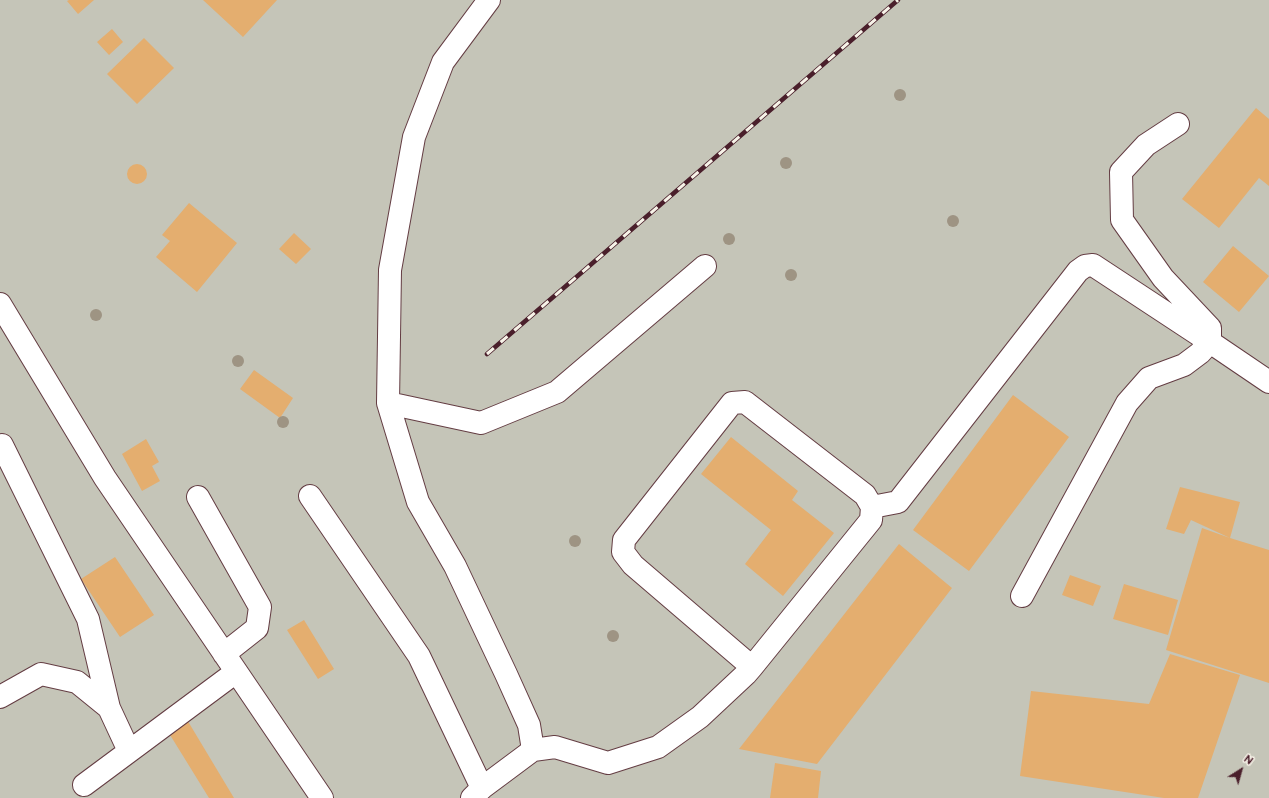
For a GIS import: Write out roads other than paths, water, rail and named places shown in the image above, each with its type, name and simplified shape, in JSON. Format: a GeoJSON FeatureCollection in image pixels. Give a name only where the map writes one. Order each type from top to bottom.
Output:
{"type":"FeatureCollection","features":[{"type":"Feature","properties":{"kind":"street"},"geometry":{"type":"LineString","coordinates":[[490,0],[443,62],[414,137],[390,270],[388,403],[418,502],[455,566],[506,674],[529,725],[533,750]]}},
{"type":"Feature","properties":{"kind":"street"},"geometry":{"type":"LineString","coordinates":[[1022,596],[1127,403],[1149,378],[1184,365],[1200,353],[1210,342],[1210,328],[1163,278],[1122,220],[1121,172],[1146,146],[1178,124]]}},
{"type":"Feature","properties":{"kind":"street"},"geometry":{"type":"LineString","coordinates":[[872,507],[898,502],[1078,271],[1085,266],[1093,265],[1269,382]]}},
{"type":"Feature","properties":{"kind":"street"},"geometry":{"type":"LineString","coordinates":[[388,403],[481,423],[557,392],[705,266]]}},
{"type":"Feature","properties":{"kind":"street"},"geometry":{"type":"LineString","coordinates":[[0,304],[7,331],[322,798]]}},
{"type":"Feature","properties":{"kind":"street"},"geometry":{"type":"LineString","coordinates":[[310,496],[419,656],[477,793],[533,750],[555,747],[608,763],[658,747],[700,717],[752,667],[871,520],[872,507],[865,496],[745,402],[732,403],[624,540],[623,552],[633,565],[752,667]]}},
{"type":"Feature","properties":{"kind":"street"},"geometry":{"type":"LineString","coordinates":[[2,445],[88,619],[109,708],[129,751]]}},
{"type":"Feature","properties":{"kind":"street"},"geometry":{"type":"LineString","coordinates":[[198,497],[260,608],[257,628],[224,654]]}},
{"type":"Feature","properties":{"kind":"street"},"geometry":{"type":"LineString","coordinates":[[84,785],[236,672]]}},
{"type":"Feature","properties":{"kind":"street"},"geometry":{"type":"LineString","coordinates":[[0,697],[41,674],[77,682],[109,708]]}},
{"type":"Feature","properties":{"kind":"railway"},"geometry":{"type":"LineString","coordinates":[[487,354],[898,0]]}}]}
